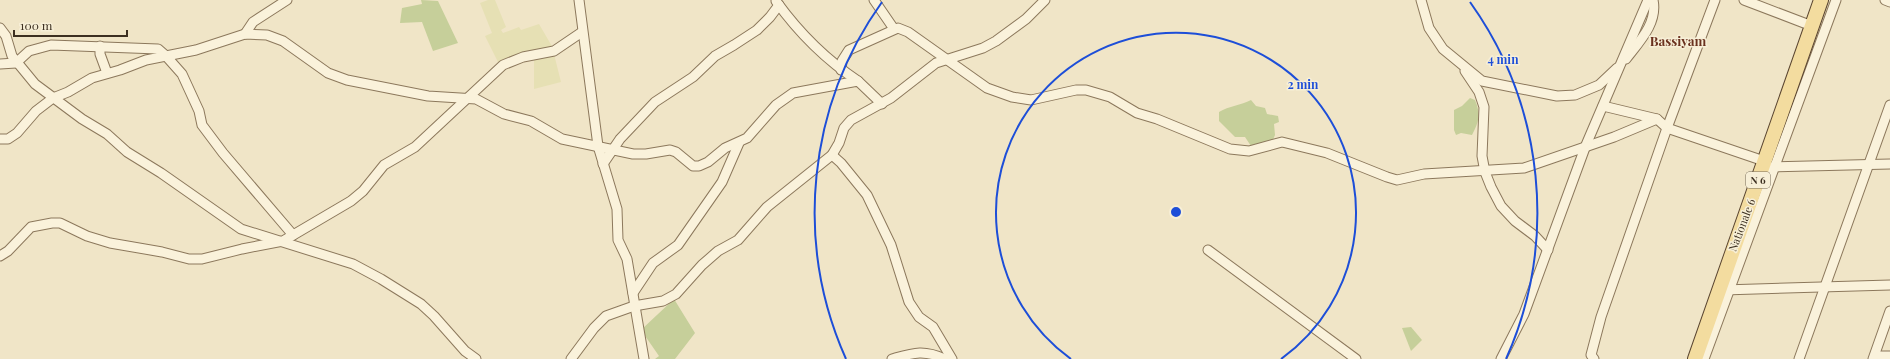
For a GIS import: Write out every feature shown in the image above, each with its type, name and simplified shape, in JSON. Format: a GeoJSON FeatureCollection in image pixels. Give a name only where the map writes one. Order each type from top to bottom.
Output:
{"type":"FeatureCollection","features":[{"type":"Feature","properties":{"kind":"main road","name":"Nationale 6"},"geometry":{"type":"LineString","coordinates":[[1695,359],[1723,290],[1767,165],[1812,26],[1822,0]]}},
{"type":"Feature","properties":{"kind":"street"},"geometry":{"type":"LineString","coordinates":[[245,34],[253,22],[287,0]]}},
{"type":"Feature","properties":{"kind":"street"},"geometry":{"type":"LineString","coordinates":[[579,0],[598,146],[617,209],[618,240],[627,259],[644,359]]}},
{"type":"Feature","properties":{"kind":"street"},"geometry":{"type":"LineString","coordinates":[[874,0],[894,29]]}},
{"type":"Feature","properties":{"kind":"street"},"geometry":{"type":"LineString","coordinates":[[571,359],[594,328],[606,316],[634,306],[663,301],[676,294],[702,265],[718,251],[738,240],[767,206],[832,155],[839,143],[844,128],[851,120],[864,111],[882,104],[898,94],[928,68],[945,59],[983,48],[996,41],[1026,19],[1045,0]]}},
{"type":"Feature","properties":{"kind":"street"},"geometry":{"type":"LineString","coordinates":[[1421,0],[1429,28],[1438,43],[1461,65],[1482,81],[1557,96],[1575,96],[1590,90],[1620,66],[1640,42],[1651,22],[1654,5],[1653,0]]}},
{"type":"Feature","properties":{"kind":"street"},"geometry":{"type":"LineString","coordinates":[[1501,359],[1524,314],[1586,146],[1648,0]]}},
{"type":"Feature","properties":{"kind":"street"},"geometry":{"type":"LineString","coordinates":[[1594,359],[1591,355],[1601,317],[1667,128],[1715,0]]}},
{"type":"Feature","properties":{"kind":"street"},"geometry":{"type":"LineString","coordinates":[[1744,0],[1812,26]]}},
{"type":"Feature","properties":{"kind":"street"},"geometry":{"type":"LineString","coordinates":[[1767,165],[1836,0]]}},
{"type":"Feature","properties":{"kind":"street"},"geometry":{"type":"LineString","coordinates":[[1885,0],[1890,2]]}},
{"type":"Feature","properties":{"kind":"street"},"geometry":{"type":"LineString","coordinates":[[603,164],[620,139],[659,98],[693,77],[715,56],[757,30],[770,17],[777,2],[802,35],[841,70],[858,81],[882,104]]}},
{"type":"Feature","properties":{"kind":"street"},"geometry":{"type":"LineString","coordinates":[[0,28],[6,36],[10,53],[16,63],[35,84],[95,128],[107,134],[127,152],[161,173],[227,220],[254,234],[353,264],[393,286],[431,313],[465,350],[476,359]]}},
{"type":"Feature","properties":{"kind":"street"},"geometry":{"type":"LineString","coordinates":[[841,70],[842,60],[849,50],[894,29],[908,32],[987,88],[1005,95],[1031,100],[1076,90],[1086,90],[1110,97],[1137,113],[1157,119],[1230,149],[1249,151],[1282,142],[1327,153],[1397,180],[1424,174],[1485,172],[1529,167],[1614,137],[1657,119]]}},
{"type":"Feature","properties":{"kind":"street"},"geometry":{"type":"LineString","coordinates":[[0,256],[8,251],[31,227],[52,223],[60,224],[87,236],[110,243],[162,252],[189,259],[202,259],[242,249],[282,242],[351,201],[363,190],[384,165],[415,147],[503,65],[523,57],[554,51],[582,32]]}},
{"type":"Feature","properties":{"kind":"street"},"geometry":{"type":"LineString","coordinates":[[0,139],[8,138],[16,133],[36,111],[53,98],[68,92],[92,78],[120,70],[146,60],[196,50],[245,34],[267,35],[283,41],[328,73],[347,80],[398,88],[428,96],[469,98],[483,102],[504,114],[531,121],[562,139],[598,146],[612,151],[640,154],[670,150],[676,152],[693,166],[699,166],[708,162],[725,148],[740,143],[753,133],[776,105],[793,93],[858,81]]}},
{"type":"Feature","properties":{"kind":"street"},"geometry":{"type":"LineString","coordinates":[[0,64],[16,63],[29,52],[51,45],[158,49],[182,74],[199,110],[202,125],[223,153],[293,235]]}},
{"type":"Feature","properties":{"kind":"street"},"geometry":{"type":"LineString","coordinates":[[100,46],[100,54],[107,73]]}},
{"type":"Feature","properties":{"kind":"street"},"geometry":{"type":"LineString","coordinates":[[1461,65],[1479,92],[1484,107],[1482,136],[1485,172],[1501,206],[1514,221],[1535,236],[1548,250]]}},
{"type":"Feature","properties":{"kind":"street"},"geometry":{"type":"LineString","coordinates":[[1799,359],[1890,105]]}},
{"type":"Feature","properties":{"kind":"street"},"geometry":{"type":"LineString","coordinates":[[1603,106],[1657,119],[1667,128],[1767,165],[1890,164]]}},
{"type":"Feature","properties":{"kind":"street"},"geometry":{"type":"LineString","coordinates":[[633,293],[653,263],[678,245],[722,182],[740,143]]}},
{"type":"Feature","properties":{"kind":"street"},"geometry":{"type":"LineString","coordinates":[[832,155],[841,163],[867,195],[891,245],[909,302],[919,316],[933,326],[952,359]]}},
{"type":"Feature","properties":{"kind":"street"},"geometry":{"type":"LineString","coordinates":[[1208,250],[1356,359]]}},
{"type":"Feature","properties":{"kind":"street"},"geometry":{"type":"LineString","coordinates":[[1704,359],[1723,290],[1890,285]]}},
{"type":"Feature","properties":{"kind":"street"},"geometry":{"type":"LineString","coordinates":[[1890,311],[1874,357],[1890,356]]}},
{"type":"Feature","properties":{"kind":"street"},"geometry":{"type":"LineString","coordinates":[[892,359],[913,353],[926,352],[945,359]]}},
{"type":"Feature","properties":{"kind":"shaded area"},"geometry":{"type":"Polygon","coordinates":[[[488,0],[495,0],[506,27],[501,30],[503,33],[519,27],[521,30],[539,24],[553,48],[499,64],[485,36],[492,33],[480,3],[488,0]]]}},
{"type":"Feature","properties":{"kind":"shaded area"},"geometry":{"type":"Polygon","coordinates":[[[554,54],[561,82],[534,89],[534,59],[554,54]]]}},
{"type":"Feature","properties":{"kind":"green space"},"geometry":{"type":"Polygon","coordinates":[[[421,0],[438,1],[458,43],[433,51],[422,22],[400,23],[402,8],[422,4],[421,0]]]}},
{"type":"Feature","properties":{"kind":"green space"},"geometry":{"type":"Polygon","coordinates":[[[1470,98],[1475,100],[1479,114],[1476,126],[1472,135],[1461,133],[1456,135],[1454,130],[1454,110],[1462,106],[1470,98]]]}},
{"type":"Feature","properties":{"kind":"green space"},"geometry":{"type":"Polygon","coordinates":[[[1251,100],[1256,106],[1265,108],[1267,114],[1278,116],[1279,122],[1274,124],[1275,135],[1272,142],[1251,146],[1245,137],[1235,137],[1219,121],[1219,112],[1251,100]]]}},
{"type":"Feature","properties":{"kind":"green space"},"geometry":{"type":"Polygon","coordinates":[[[674,299],[695,333],[675,359],[655,359],[659,356],[641,330],[674,299]]]}},
{"type":"Feature","properties":{"kind":"green space"},"geometry":{"type":"Polygon","coordinates":[[[1411,327],[1422,340],[1411,351],[1402,328],[1411,327]]]}},
{"type":"Feature","properties":{"kind":"district","name":"Bassiyam"},"geometry":{"type":"Point","coordinates":[1678,41]}}]}
